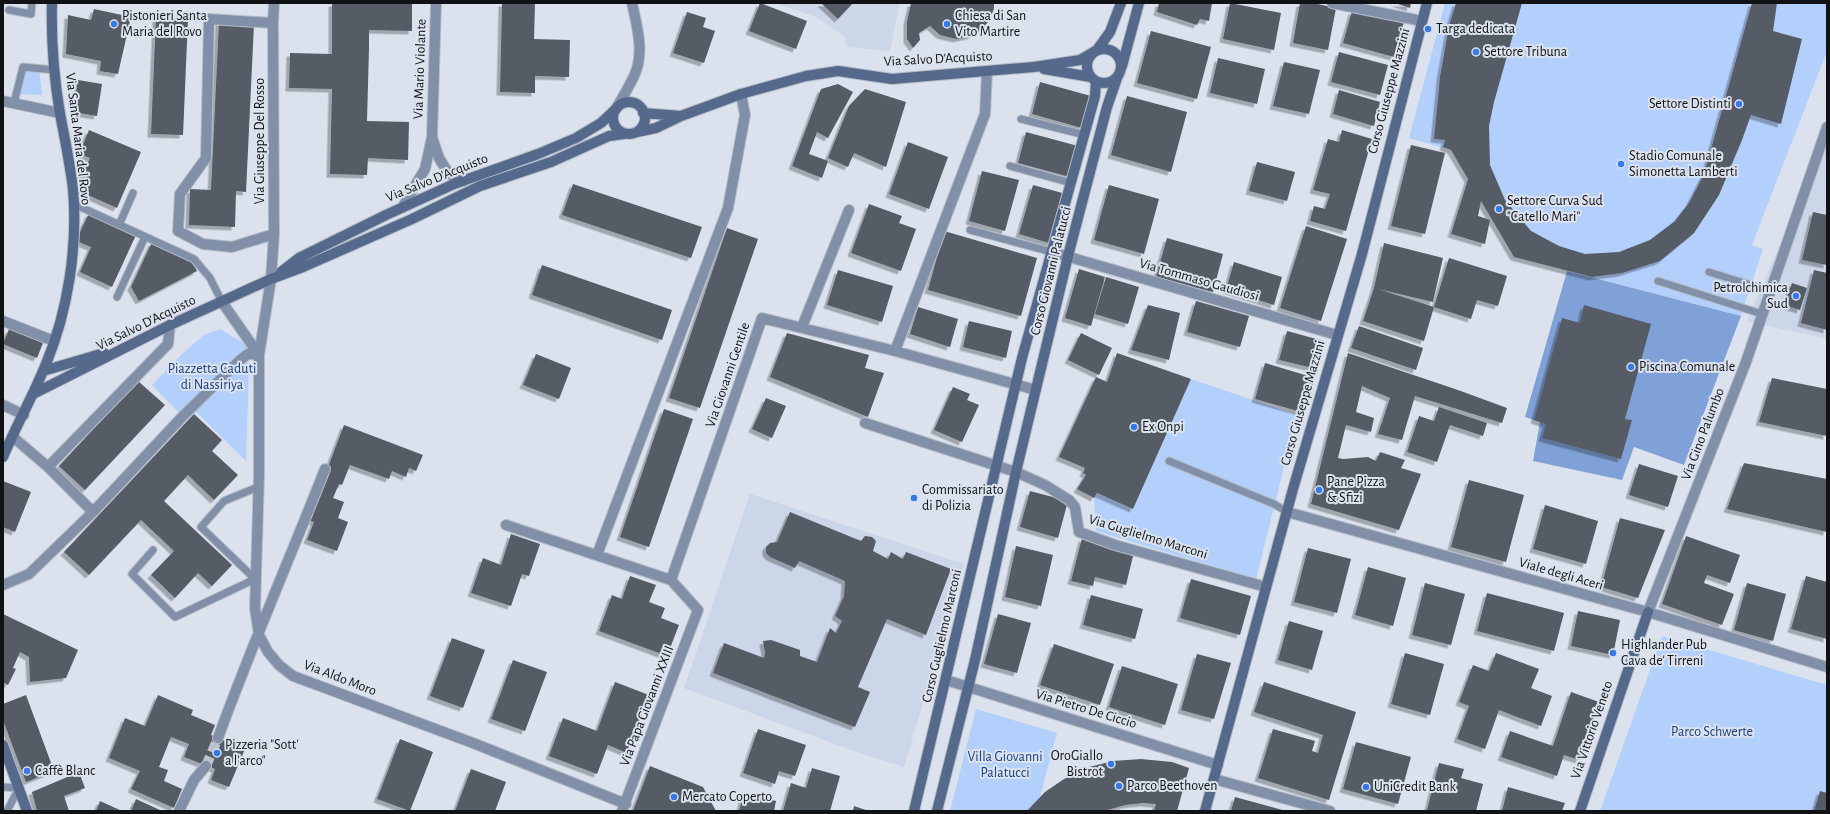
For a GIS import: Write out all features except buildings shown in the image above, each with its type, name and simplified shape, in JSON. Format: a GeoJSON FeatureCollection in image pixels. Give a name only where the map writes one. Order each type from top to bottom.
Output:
{"type":"FeatureCollection","features":[{"type":"Feature","properties":{"kind":"street","name":"Via Santa Maria del Rovo"},"geometry":{"type":"LineString","coordinates":[[3,457],[24,415],[43,371],[64,314],[72,254],[74,204],[69,157],[60,113],[55,70],[52,3]]}},
{"type":"Feature","properties":{"kind":"street","name":"Via Giuseppe Del Rosso"},"geometry":{"type":"LineString","coordinates":[[271,279],[274,234],[274,3]]}},
{"type":"Feature","properties":{"kind":"street","name":"Via Mario Violante"},"geometry":{"type":"LineString","coordinates":[[402,208],[424,169],[432,136],[436,3]]}},
{"type":"Feature","properties":{"kind":"street"},"geometry":{"type":"LineString","coordinates":[[624,134],[615,125],[613,117],[635,75],[638,61],[640,46],[632,3]]}},
{"type":"Feature","properties":{"kind":"street","name":"Corso Giovanni Palatucci"},"geometry":{"type":"LineString","coordinates":[[996,467],[1015,384],[1095,96],[1093,79],[1087,70],[1088,60],[1091,54],[1097,50],[1110,32],[1121,3]]}},
{"type":"Feature","properties":{"kind":"street","name":"Corso Giovanni Palatucci"},"geometry":{"type":"LineString","coordinates":[[1016,472],[1068,256],[1107,107],[1122,68],[1139,3]]}},
{"type":"Feature","properties":{"kind":"street"},"geometry":{"type":"LineString","coordinates":[[1332,3],[1422,21]]}},
{"type":"Feature","properties":{"kind":"street","name":"Corso Giuseppe Mazzini"},"geometry":{"type":"LineString","coordinates":[[1205,811],[1287,512],[1337,335],[1362,254],[1427,3]]}},
{"type":"Feature","properties":{"kind":"street"},"geometry":{"type":"LineString","coordinates":[[273,23],[209,19],[206,158],[180,194],[178,231],[203,244],[232,247],[274,234]]}},
{"type":"Feature","properties":{"kind":"street"},"geometry":{"type":"LineString","coordinates":[[1097,50],[1103,49],[1115,52],[1119,56],[1122,68]]}},
{"type":"Feature","properties":{"kind":"street","name":"Via Salvo D'Acquisto"},"geometry":{"type":"LineString","coordinates":[[33,394],[170,325],[271,279],[303,267],[412,219],[480,186],[551,162],[609,136],[656,128],[681,116],[741,94],[806,76],[838,71],[892,79],[1034,67],[1080,60],[1097,50]]}},
{"type":"Feature","properties":{"kind":"street","name":"Via Salvo D'Acquisto"},"geometry":{"type":"LineString","coordinates":[[1034,67],[1093,79]]}},
{"type":"Feature","properties":{"kind":"street"},"geometry":{"type":"LineString","coordinates":[[895,351],[985,114],[987,71]]}},
{"type":"Feature","properties":{"kind":"street"},"geometry":{"type":"LineString","coordinates":[[1093,79],[1104,84],[1112,82],[1117,78]]}},
{"type":"Feature","properties":{"kind":"street"},"geometry":{"type":"LineString","coordinates":[[597,555],[728,208],[745,115],[741,94]]}},
{"type":"Feature","properties":{"kind":"street"},"geometry":{"type":"LineString","coordinates":[[3,101],[60,113]]}},
{"type":"Feature","properties":{"kind":"street","name":"Via Salvo D'Acquisto"},"geometry":{"type":"LineString","coordinates":[[271,279],[299,258],[402,208],[464,181],[538,154],[576,138],[601,123],[616,109],[624,104],[633,103],[644,113]]}},
{"type":"Feature","properties":{"kind":"street"},"geometry":{"type":"LineString","coordinates":[[637,132],[644,122],[644,113],[681,116]]}},
{"type":"Feature","properties":{"kind":"street","name":"Via Gino Palumbo"},"geometry":{"type":"LineString","coordinates":[[1648,612],[1743,369],[1827,127]]}},
{"type":"Feature","properties":{"kind":"street","name":"Via Mario Violante"},"geometry":{"type":"LineString","coordinates":[[432,136],[439,158],[449,174],[464,181]]}},
{"type":"Feature","properties":{"kind":"street"},"geometry":{"type":"LineString","coordinates":[[802,327],[849,210]]}},
{"type":"Feature","properties":{"kind":"street","name":"Via Tommaso Gaudiosi"},"geometry":{"type":"LineString","coordinates":[[1052,252],[1337,335]]}},
{"type":"Feature","properties":{"kind":"street","name":"Via Aldo Moro"},"geometry":{"type":"LineString","coordinates":[[271,279],[259,355],[258,487],[255,579],[255,608],[259,635],[268,652],[279,665],[293,676],[473,743],[624,807]]}},
{"type":"Feature","properties":{"kind":"street"},"geometry":{"type":"LineString","coordinates":[[222,302],[259,355]]}},
{"type":"Feature","properties":{"kind":"street","name":"Via Giovanni Gentile"},"geometry":{"type":"LineString","coordinates":[[672,580],[762,318],[895,351],[1036,390]]}},
{"type":"Feature","properties":{"kind":"street"},"geometry":{"type":"LineString","coordinates":[[3,321],[54,341]]}},
{"type":"Feature","properties":{"kind":"street"},"geometry":{"type":"LineString","coordinates":[[48,467],[168,344],[170,325]]}},
{"type":"Feature","properties":{"kind":"street"},"geometry":{"type":"LineString","coordinates":[[43,371],[129,346]]}},
{"type":"Feature","properties":{"kind":"street"},"geometry":{"type":"LineString","coordinates":[[3,585],[29,574],[93,512],[183,416],[240,360],[248,354],[259,355]]}},
{"type":"Feature","properties":{"kind":"street"},"geometry":{"type":"LineString","coordinates":[[3,404],[24,415]]}},
{"type":"Feature","properties":{"kind":"street","name":"Via Guglielmo Marconi"},"geometry":{"type":"LineString","coordinates":[[865,423],[996,467],[1016,472],[1045,485],[1069,500],[1075,507],[1079,532],[1115,545],[1266,587]]}},
{"type":"Feature","properties":{"kind":"street"},"geometry":{"type":"LineString","coordinates":[[13,438],[48,467],[93,512]]}},
{"type":"Feature","properties":{"kind":"street","name":"Corso Guglielmo Marconi"},"geometry":{"type":"LineString","coordinates":[[914,811],[996,467]]}},
{"type":"Feature","properties":{"kind":"street"},"geometry":{"type":"LineString","coordinates":[[218,738],[241,675],[259,635],[325,469]]}},
{"type":"Feature","properties":{"kind":"street"},"geometry":{"type":"LineString","coordinates":[[937,811],[969,686],[1016,472]]}},
{"type":"Feature","properties":{"kind":"street","name":"Viale degli Aceri"},"geometry":{"type":"LineString","coordinates":[[1287,512],[1648,612],[1827,668]]}},
{"type":"Feature","properties":{"kind":"street"},"geometry":{"type":"LineString","coordinates":[[506,524],[672,580]]}},
{"type":"Feature","properties":{"kind":"street","name":"Via Papa Giovanni XXIII"},"geometry":{"type":"LineString","coordinates":[[624,807],[698,610],[672,580]]}},
{"type":"Feature","properties":{"kind":"street","name":"Via Vittorio Veneto"},"geometry":{"type":"LineString","coordinates":[[1580,811],[1648,612]]}},
{"type":"Feature","properties":{"kind":"street","name":"Via Pietro De Ciccio"},"geometry":{"type":"LineString","coordinates":[[946,680],[1218,765]]}},
{"type":"Feature","properties":{"kind":"street"},"geometry":{"type":"LineString","coordinates":[[3,745],[27,811]]}},
{"type":"Feature","properties":{"kind":"street"},"geometry":{"type":"LineString","coordinates":[[179,811],[194,780],[206,766]]}},
{"type":"Feature","properties":{"kind":"street"},"geometry":{"type":"LineString","coordinates":[[1214,779],[1330,811]]}},
{"type":"Feature","properties":{"kind":"lane"},"geometry":{"type":"LineString","coordinates":[[10,10],[31,14],[32,3]]}},
{"type":"Feature","properties":{"kind":"lane"},"geometry":{"type":"LineString","coordinates":[[14,103],[23,67],[55,70]]}},
{"type":"Feature","properties":{"kind":"lane"},"geometry":{"type":"LineString","coordinates":[[1022,119],[1085,135]]}},
{"type":"Feature","properties":{"kind":"lane"},"geometry":{"type":"LineString","coordinates":[[1010,166],[1071,183]]}},
{"type":"Feature","properties":{"kind":"lane"},"geometry":{"type":"LineString","coordinates":[[119,224],[133,193]]}},
{"type":"Feature","properties":{"kind":"lane"},"geometry":{"type":"LineString","coordinates":[[74,204],[194,259],[210,278],[222,302]]}},
{"type":"Feature","properties":{"kind":"lane"},"geometry":{"type":"LineString","coordinates":[[970,230],[1052,252]]}},
{"type":"Feature","properties":{"kind":"lane"},"geometry":{"type":"LineString","coordinates":[[117,297],[145,237]]}},
{"type":"Feature","properties":{"kind":"lane"},"geometry":{"type":"LineString","coordinates":[[1709,272],[1770,291]]}},
{"type":"Feature","properties":{"kind":"lane"},"geometry":{"type":"LineString","coordinates":[[1658,281],[1762,314]]}},
{"type":"Feature","properties":{"kind":"lane"},"geometry":{"type":"LineString","coordinates":[[1169,461],[1274,504],[1287,512]]}},
{"type":"Feature","properties":{"kind":"lane"},"geometry":{"type":"LineString","coordinates":[[154,550],[132,574],[175,617],[255,579],[201,527],[224,501],[258,487]]}},
{"type":"Feature","properties":{"kind":"lane"},"geometry":{"type":"LineString","coordinates":[[3,787],[19,788],[7,811]]}},
{"type":"Feature","properties":{"kind":"shaded area"},"geometry":{"type":"Polygon","coordinates":[[[774,3],[900,3],[890,51],[846,47],[845,37],[816,17],[774,3]]]}},
{"type":"Feature","properties":{"kind":"shaded area"},"geometry":{"type":"Polygon","coordinates":[[[1827,135],[1827,339],[1747,321],[1827,135]]]}},
{"type":"Feature","properties":{"kind":"shaded area","name":"Piscina Comunale"},"geometry":{"type":"Polygon","coordinates":[[[1567,271],[1741,316],[1684,465],[1634,447],[1622,480],[1533,461],[1540,422],[1525,417],[1567,271]]]}},
{"type":"Feature","properties":{"kind":"shaded area"},"geometry":{"type":"Polygon","coordinates":[[[750,494],[964,564],[904,767],[862,754],[684,688],[750,494]]]}},
{"type":"Feature","properties":{"kind":"green space","name":"Stadio Comunale Simonetta Lamberti"},"geometry":{"type":"Polygon","coordinates":[[[1445,3],[1827,3],[1827,51],[1752,245],[1763,249],[1741,316],[1514,257],[1451,150],[1409,138],[1445,3]]]}},
{"type":"Feature","properties":{"kind":"green space"},"geometry":{"type":"Polygon","coordinates":[[[23,67],[39,68],[42,95],[16,94],[23,67]]]}},
{"type":"Feature","properties":{"kind":"green space","name":"Piazzetta Caduti di Nassiriya"},"geometry":{"type":"Polygon","coordinates":[[[220,329],[247,345],[249,366],[246,461],[196,412],[187,421],[152,385],[182,354],[204,335],[220,329]]]}},
{"type":"Feature","properties":{"kind":"green space"},"geometry":{"type":"Polygon","coordinates":[[[1191,379],[1297,415],[1256,579],[1096,531],[1094,498],[1097,493],[1133,509],[1191,379]]]}},
{"type":"Feature","properties":{"kind":"green space","name":"Parco Schwerte"},"geometry":{"type":"Polygon","coordinates":[[[1662,636],[1827,685],[1827,811],[1600,811],[1662,636]]]}},
{"type":"Feature","properties":{"kind":"green space","name":"Villa Giovanni Palatucci"},"geometry":{"type":"Polygon","coordinates":[[[976,709],[1057,733],[1040,797],[1027,811],[950,811],[976,709]]]}},
{"type":"Feature","properties":{"kind":"tunnel"},"geometry":{"type":"LineString","coordinates":[[206,766],[218,738]]}},
{"type":"Feature","properties":{"kind":"place","name":"Pistonieri Santa Maria del Rovo"},"geometry":{"type":"Point","coordinates":[114,24]}},
{"type":"Feature","properties":{"kind":"place","name":"Chiesa di San Vito Martire"},"geometry":{"type":"Point","coordinates":[947,24]}},
{"type":"Feature","properties":{"kind":"place","name":"Targa dedicata"},"geometry":{"type":"Point","coordinates":[1428,29]}},
{"type":"Feature","properties":{"kind":"place","name":"Settore Tribuna"},"geometry":{"type":"Point","coordinates":[1476,52]}},
{"type":"Feature","properties":{"kind":"place","name":"Settore Distinti"},"geometry":{"type":"Point","coordinates":[1739,104]}},
{"type":"Feature","properties":{"kind":"place","name":"Stadio Comunale Simonetta Lamberti"},"geometry":{"type":"Point","coordinates":[1621,164]}},
{"type":"Feature","properties":{"kind":"place","name":"Settore Curva Sud \"Catello Mari\""},"geometry":{"type":"Point","coordinates":[1499,209]}},
{"type":"Feature","properties":{"kind":"place","name":"Petrolchimica Sud"},"geometry":{"type":"Point","coordinates":[1796,296]}},
{"type":"Feature","properties":{"kind":"place","name":"Piscina Comunale"},"geometry":{"type":"Point","coordinates":[1631,367]}},
{"type":"Feature","properties":{"kind":"place","name":"Ex Onpi"},"geometry":{"type":"Point","coordinates":[1134,427]}},
{"type":"Feature","properties":{"kind":"place","name":"Pane Pizza & Sfizi"},"geometry":{"type":"Point","coordinates":[1319,490]}},
{"type":"Feature","properties":{"kind":"place","name":"Commissariato di Polizia"},"geometry":{"type":"Point","coordinates":[914,498]}},
{"type":"Feature","properties":{"kind":"place","name":"Highlander Pub Cava de' Tirreni"},"geometry":{"type":"Point","coordinates":[1613,653]}},
{"type":"Feature","properties":{"kind":"place","name":"Pizzeria \"Sott' a l'arco\""},"geometry":{"type":"Point","coordinates":[217,753]}},
{"type":"Feature","properties":{"kind":"place","name":"OroGiallo Bistrot"},"geometry":{"type":"Point","coordinates":[1111,764]}},
{"type":"Feature","properties":{"kind":"place","name":"Caffè Blanc"},"geometry":{"type":"Point","coordinates":[27,771]}},
{"type":"Feature","properties":{"kind":"place","name":"Parco Beethoven"},"geometry":{"type":"Point","coordinates":[1119,786]}},
{"type":"Feature","properties":{"kind":"place","name":"UniCredit Bank"},"geometry":{"type":"Point","coordinates":[1366,787]}},
{"type":"Feature","properties":{"kind":"place","name":"Mercato Coperto"},"geometry":{"type":"Point","coordinates":[674,797]}}]}
